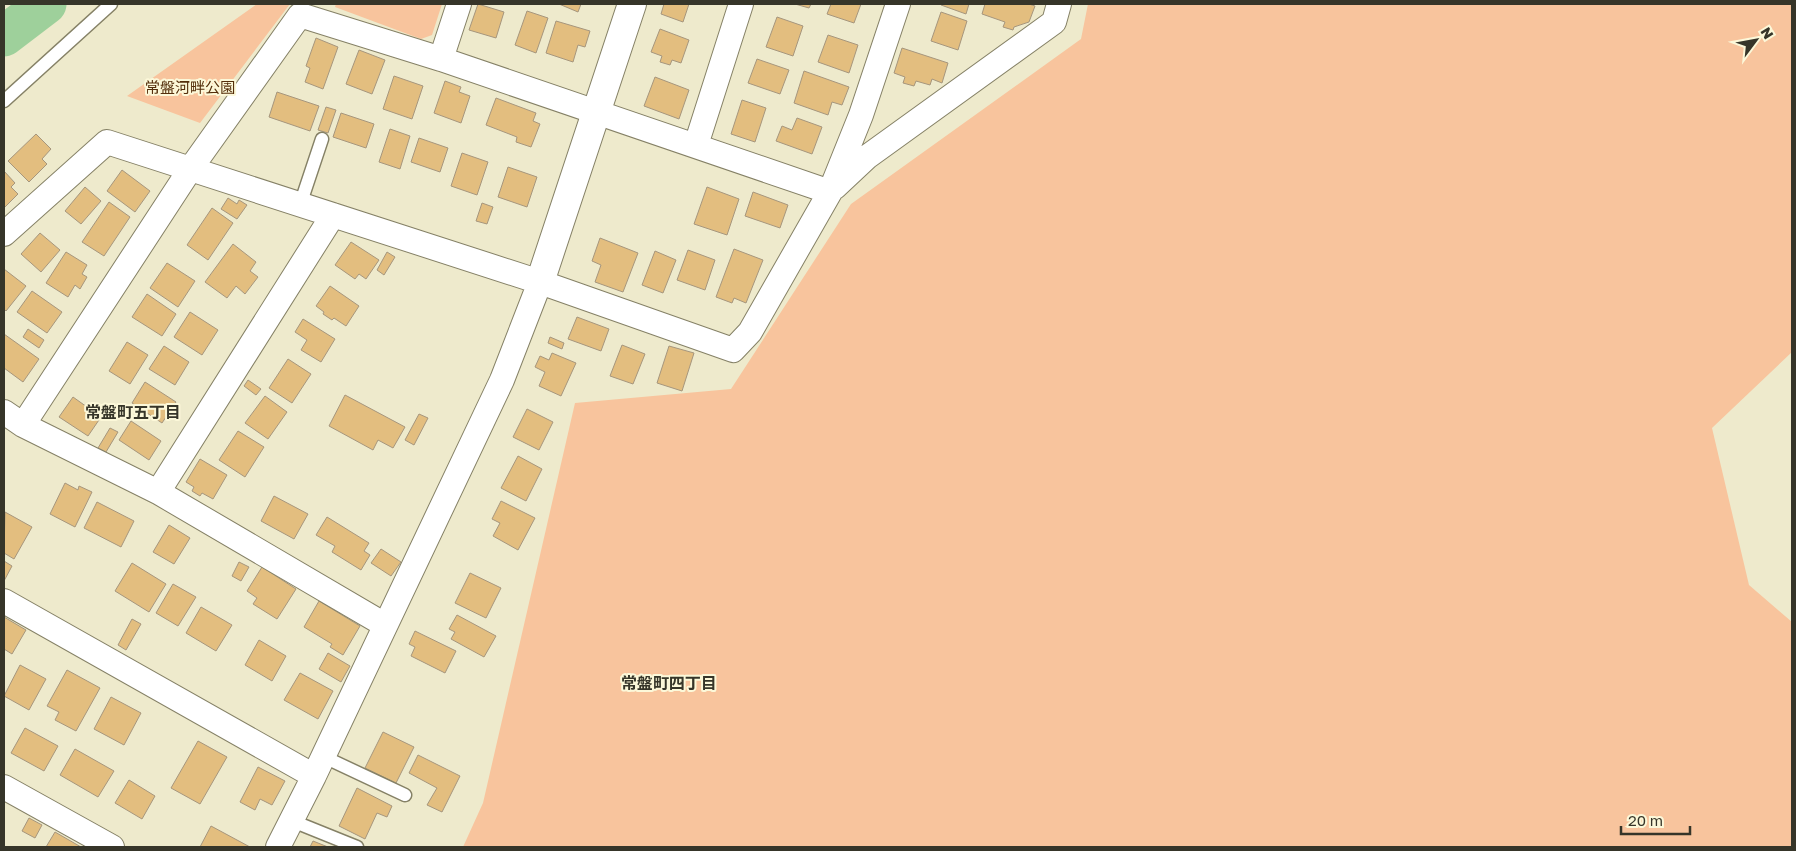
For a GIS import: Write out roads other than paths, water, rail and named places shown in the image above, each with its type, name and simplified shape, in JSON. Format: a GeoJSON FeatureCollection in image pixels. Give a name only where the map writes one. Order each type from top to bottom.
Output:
{"type":"FeatureCollection","features":[{"type":"Feature","properties":{"kind":"street"},"geometry":{"type":"LineString","coordinates":[[441,59],[459,4]]}},
{"type":"Feature","properties":{"kind":"street"},"geometry":{"type":"LineString","coordinates":[[278,847],[502,380],[540,282],[632,4]]}},
{"type":"Feature","properties":{"kind":"street"},"geometry":{"type":"LineString","coordinates":[[696,145],[741,4]]}},
{"type":"Feature","properties":{"kind":"street"},"geometry":{"type":"LineString","coordinates":[[4,234],[107,142],[540,282],[733,350],[750,332],[830,192],[861,115],[898,4]]}},
{"type":"Feature","properties":{"kind":"street"},"geometry":{"type":"LineString","coordinates":[[830,192],[867,157],[1054,22],[1059,4]]}},
{"type":"Feature","properties":{"kind":"street"},"geometry":{"type":"LineString","coordinates":[[22,425],[191,168],[300,15],[598,111],[830,192]]}},
{"type":"Feature","properties":{"kind":"street"},"geometry":{"type":"LineString","coordinates":[[158,492],[333,215]]}},
{"type":"Feature","properties":{"kind":"street"},"geometry":{"type":"LineString","coordinates":[[4,412],[22,425],[158,492],[385,625]]}},
{"type":"Feature","properties":{"kind":"street"},"geometry":{"type":"LineString","coordinates":[[4,601],[318,766]]}},
{"type":"Feature","properties":{"kind":"street"},"geometry":{"type":"LineString","coordinates":[[4,787],[112,847]]}},
{"type":"Feature","properties":{"kind":"lane"},"geometry":{"type":"LineString","coordinates":[[4,101],[112,4]]}},
{"type":"Feature","properties":{"kind":"lane"},"geometry":{"type":"LineString","coordinates":[[300,205],[322,140]]}},
{"type":"Feature","properties":{"kind":"lane"},"geometry":{"type":"LineString","coordinates":[[318,766],[405,795]]}},
{"type":"Feature","properties":{"kind":"lane"},"geometry":{"type":"LineString","coordinates":[[290,820],[357,847]]}},
{"type":"Feature","properties":{"kind":"waterway"},"geometry":{"type":"LineString","coordinates":[[4,36],[46,4]]}},
{"type":"Feature","properties":{"kind":"district","name":"常盤町五丁目"},"geometry":{"type":"Point","coordinates":[133,412]}},
{"type":"Feature","properties":{"kind":"district","name":"常盤町四丁目"},"geometry":{"type":"Point","coordinates":[669,683]}},
{"type":"Feature","properties":{"kind":"park label","name":"常盤河畔公園"},"geometry":{"type":"Point","coordinates":[190,88]}}]}
